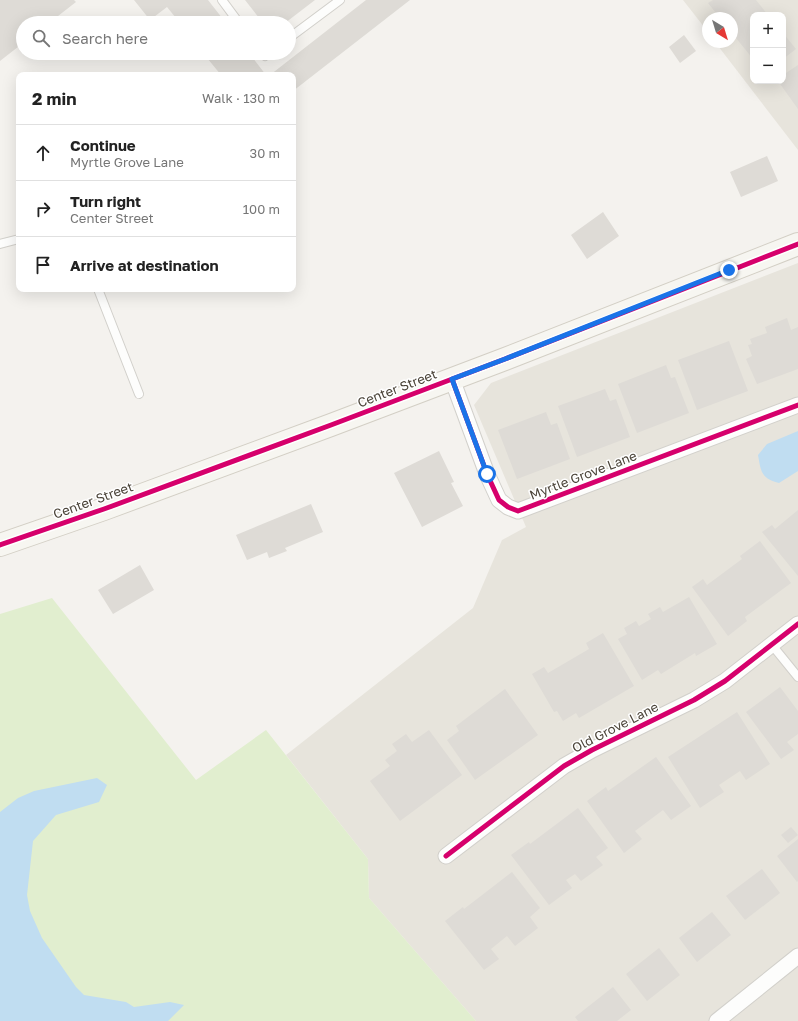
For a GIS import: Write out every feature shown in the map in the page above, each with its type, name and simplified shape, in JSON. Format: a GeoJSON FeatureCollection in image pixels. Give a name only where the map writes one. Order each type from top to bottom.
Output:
{"type":"FeatureCollection","features":[{"type":"Feature","properties":{"kind":"main road","name":"Center Street"},"geometry":{"type":"LineString","coordinates":[[0,545],[104,509],[452,379],[798,244]]}},
{"type":"Feature","properties":{"kind":"street","name":"Myrtle Grove Lane"},"geometry":{"type":"LineString","coordinates":[[452,379],[484,467],[499,500],[508,507],[518,511],[798,405]]}},
{"type":"Feature","properties":{"kind":"street","name":"Old Grove Lane"},"geometry":{"type":"LineString","coordinates":[[446,856],[564,766],[592,750],[694,700],[725,681],[798,624]]}},
{"type":"Feature","properties":{"kind":"street"},"geometry":{"type":"LineString","coordinates":[[717,1021],[798,956]]}},
{"type":"Feature","properties":{"kind":"lane"},"geometry":{"type":"LineString","coordinates":[[222,0],[234,16]]}},
{"type":"Feature","properties":{"kind":"lane"},"geometry":{"type":"LineString","coordinates":[[296,33],[340,0]]}},
{"type":"Feature","properties":{"kind":"lane"},"geometry":{"type":"LineString","coordinates":[[0,244],[16,240]]}},
{"type":"Feature","properties":{"kind":"lane"},"geometry":{"type":"LineString","coordinates":[[99,292],[139,394]]}},
{"type":"Feature","properties":{"kind":"lane"},"geometry":{"type":"LineString","coordinates":[[772,645],[798,677]]}},
{"type":"Feature","properties":{"kind":"shaded area"},"geometry":{"type":"Polygon","coordinates":[[[683,0],[798,0],[798,150],[720,48],[738,48],[738,12],[702,12],[702,24],[683,0]]]}},
{"type":"Feature","properties":{"kind":"shaded area"},"geometry":{"type":"Polygon","coordinates":[[[798,263],[798,1021],[476,1021],[369,898],[368,859],[286,755],[473,608],[502,540],[526,527],[474,405],[491,383],[798,263]]]}},
{"type":"Feature","properties":{"kind":"green space"},"geometry":{"type":"Polygon","coordinates":[[[52,598],[196,780],[266,730],[368,859],[369,898],[476,1021],[0,1021],[0,614],[52,598]]]}},
{"type":"Feature","properties":{"kind":"water"},"geometry":{"type":"Polygon","coordinates":[[[798,431],[798,471],[779,483],[769,479],[761,470],[758,455],[767,444],[798,431]]]}},
{"type":"Feature","properties":{"kind":"water"},"geometry":{"type":"Polygon","coordinates":[[[97,778],[107,785],[99,802],[56,815],[33,841],[27,895],[30,911],[42,938],[76,987],[84,995],[126,1002],[134,1007],[170,1002],[184,1005],[168,1021],[0,1021],[0,812],[18,798],[34,791],[97,778]]]}},
{"type":"Feature","properties":{"kind":"building"},"geometry":{"type":"Polygon","coordinates":[[[0,0],[74,0],[76,2],[58,16],[16,16],[16,48],[0,61],[0,0]]]}},
{"type":"Feature","properties":{"kind":"building"},"geometry":{"type":"Polygon","coordinates":[[[134,0],[208,0],[221,16],[174,16],[167,7],[155,16],[147,16],[134,0]]]}},
{"type":"Feature","properties":{"kind":"building"},"geometry":{"type":"Polygon","coordinates":[[[245,0],[315,0],[294,16],[258,16],[245,0]]]}},
{"type":"Feature","properties":{"kind":"building"},"geometry":{"type":"Polygon","coordinates":[[[366,0],[410,0],[296,89],[296,72],[274,72],[289,60],[296,60],[296,55],[366,0]]]}},
{"type":"Feature","properties":{"kind":"building"},"geometry":{"type":"Polygon","coordinates":[[[713,0],[756,0],[766,12],[750,12],[750,55],[738,40],[738,12],[715,12],[708,3],[713,0]]]}},
{"type":"Feature","properties":{"kind":"building"},"geometry":{"type":"Polygon","coordinates":[[[684,35],[696,51],[680,63],[669,47],[684,35]]]}},
{"type":"Feature","properties":{"kind":"building"},"geometry":{"type":"Polygon","coordinates":[[[786,37],[796,49],[786,57],[786,37]]]}},
{"type":"Feature","properties":{"kind":"building"},"geometry":{"type":"Polygon","coordinates":[[[209,60],[254,60],[264,72],[219,72],[209,60]]]}},
{"type":"Feature","properties":{"kind":"building"},"geometry":{"type":"Polygon","coordinates":[[[798,65],[798,109],[780,84],[786,84],[786,73],[798,65]]]}},
{"type":"Feature","properties":{"kind":"building"},"geometry":{"type":"Polygon","coordinates":[[[767,156],[778,181],[741,197],[730,172],[767,156]]]}},
{"type":"Feature","properties":{"kind":"building"},"geometry":{"type":"Polygon","coordinates":[[[603,212],[619,236],[587,259],[571,235],[603,212]]]}},
{"type":"Feature","properties":{"kind":"building"},"geometry":{"type":"Polygon","coordinates":[[[787,318],[791,330],[798,327],[798,369],[757,384],[746,359],[752,356],[748,345],[752,344],[750,339],[767,333],[765,327],[787,318]]]}},
{"type":"Feature","properties":{"kind":"building"},"geometry":{"type":"Polygon","coordinates":[[[729,341],[748,391],[697,410],[678,360],[729,341]]]}},
{"type":"Feature","properties":{"kind":"building"},"geometry":{"type":"Polygon","coordinates":[[[666,365],[671,378],[675,377],[689,413],[637,433],[618,384],[666,365]]]}},
{"type":"Feature","properties":{"kind":"building"},"geometry":{"type":"Polygon","coordinates":[[[605,389],[610,401],[616,399],[630,437],[577,457],[558,406],[605,389]]]}},
{"type":"Feature","properties":{"kind":"building"},"geometry":{"type":"Polygon","coordinates":[[[546,412],[551,425],[557,423],[570,459],[517,479],[498,430],[546,412]]]}},
{"type":"Feature","properties":{"kind":"building"},"geometry":{"type":"Polygon","coordinates":[[[439,451],[454,482],[451,483],[463,506],[422,527],[394,473],[439,451]]]}},
{"type":"Feature","properties":{"kind":"building"},"geometry":{"type":"Polygon","coordinates":[[[311,504],[323,532],[285,548],[287,551],[269,558],[267,552],[247,560],[236,535],[311,504]]]}},
{"type":"Feature","properties":{"kind":"building"},"geometry":{"type":"Polygon","coordinates":[[[798,510],[798,576],[762,532],[772,525],[775,529],[798,510]]]}},
{"type":"Feature","properties":{"kind":"building"},"geometry":{"type":"Polygon","coordinates":[[[760,541],[791,583],[745,617],[747,621],[728,636],[692,587],[703,579],[707,585],[742,559],[740,556],[760,541]]]}},
{"type":"Feature","properties":{"kind":"building"},"geometry":{"type":"Polygon","coordinates":[[[140,565],[154,590],[113,614],[98,590],[140,565]]]}},
{"type":"Feature","properties":{"kind":"building"},"geometry":{"type":"Polygon","coordinates":[[[689,597],[717,644],[696,656],[695,653],[661,674],[658,670],[642,680],[618,639],[627,634],[624,628],[636,621],[639,626],[651,619],[648,614],[660,607],[663,612],[689,597]]]}},
{"type":"Feature","properties":{"kind":"building"},"geometry":{"type":"Polygon","coordinates":[[[603,633],[634,686],[579,718],[576,713],[563,721],[557,711],[554,712],[532,674],[544,667],[548,673],[589,649],[586,643],[603,633]]]}},
{"type":"Feature","properties":{"kind":"building"},"geometry":{"type":"Polygon","coordinates":[[[780,687],[798,711],[798,734],[787,742],[794,750],[781,759],[746,712],[780,687]]]}},
{"type":"Feature","properties":{"kind":"building"},"geometry":{"type":"Polygon","coordinates":[[[505,689],[538,735],[475,780],[447,740],[459,731],[456,726],[505,689]]]}},
{"type":"Feature","properties":{"kind":"building"},"geometry":{"type":"Polygon","coordinates":[[[737,712],[770,764],[746,780],[740,771],[719,785],[724,792],[700,808],[668,757],[737,712]]]}},
{"type":"Feature","properties":{"kind":"building"},"geometry":{"type":"Polygon","coordinates":[[[429,730],[462,775],[400,821],[370,781],[390,766],[385,760],[397,751],[392,744],[406,734],[412,742],[429,730]]]}},
{"type":"Feature","properties":{"kind":"building"},"geometry":{"type":"Polygon","coordinates":[[[656,757],[691,806],[671,820],[663,810],[635,831],[642,839],[624,853],[587,801],[606,787],[608,791],[656,757]]]}},
{"type":"Feature","properties":{"kind":"building"},"geometry":{"type":"Polygon","coordinates":[[[578,808],[608,848],[596,857],[603,865],[581,881],[575,874],[566,880],[572,888],[549,905],[511,855],[529,842],[530,844],[578,808]]]}},
{"type":"Feature","properties":{"kind":"building"},"geometry":{"type":"Polygon","coordinates":[[[791,827],[798,835],[788,843],[781,835],[791,827]]]}},
{"type":"Feature","properties":{"kind":"building"},"geometry":{"type":"Polygon","coordinates":[[[798,839],[798,881],[797,882],[777,856],[798,839]]]}},
{"type":"Feature","properties":{"kind":"building"},"geometry":{"type":"Polygon","coordinates":[[[762,869],[780,893],[745,920],[726,896],[762,869]]]}},
{"type":"Feature","properties":{"kind":"building"},"geometry":{"type":"Polygon","coordinates":[[[512,872],[540,908],[530,917],[538,928],[515,946],[507,936],[491,949],[499,959],[484,970],[445,921],[463,907],[464,909],[512,872]]]}},
{"type":"Feature","properties":{"kind":"building"},"geometry":{"type":"Polygon","coordinates":[[[712,912],[731,935],[697,962],[679,938],[712,912]]]}},
{"type":"Feature","properties":{"kind":"building"},"geometry":{"type":"Polygon","coordinates":[[[659,948],[680,975],[647,1001],[626,974],[659,948]]]}},
{"type":"Feature","properties":{"kind":"building"},"geometry":{"type":"Polygon","coordinates":[[[613,987],[631,1010],[617,1021],[578,1021],[575,1017],[613,987]]]}},
{"type":"Feature","properties":{"kind":"cycle path"},"geometry":{"type":"LineString","coordinates":[[0,545],[104,509],[331,425],[505,359],[798,244]]}},
{"type":"Feature","properties":{"kind":"cycle path"},"geometry":{"type":"LineString","coordinates":[[452,379],[487,474],[499,500],[508,507],[518,511],[798,405]]}},
{"type":"Feature","properties":{"kind":"cycle path"},"geometry":{"type":"LineString","coordinates":[[446,856],[564,766],[592,750],[694,700],[725,681],[798,624]]}},
{"type":"Feature","properties":{"kind":"route"},"geometry":{"type":"LineString","coordinates":[[487,474],[452,379],[729,270]]}}]}
